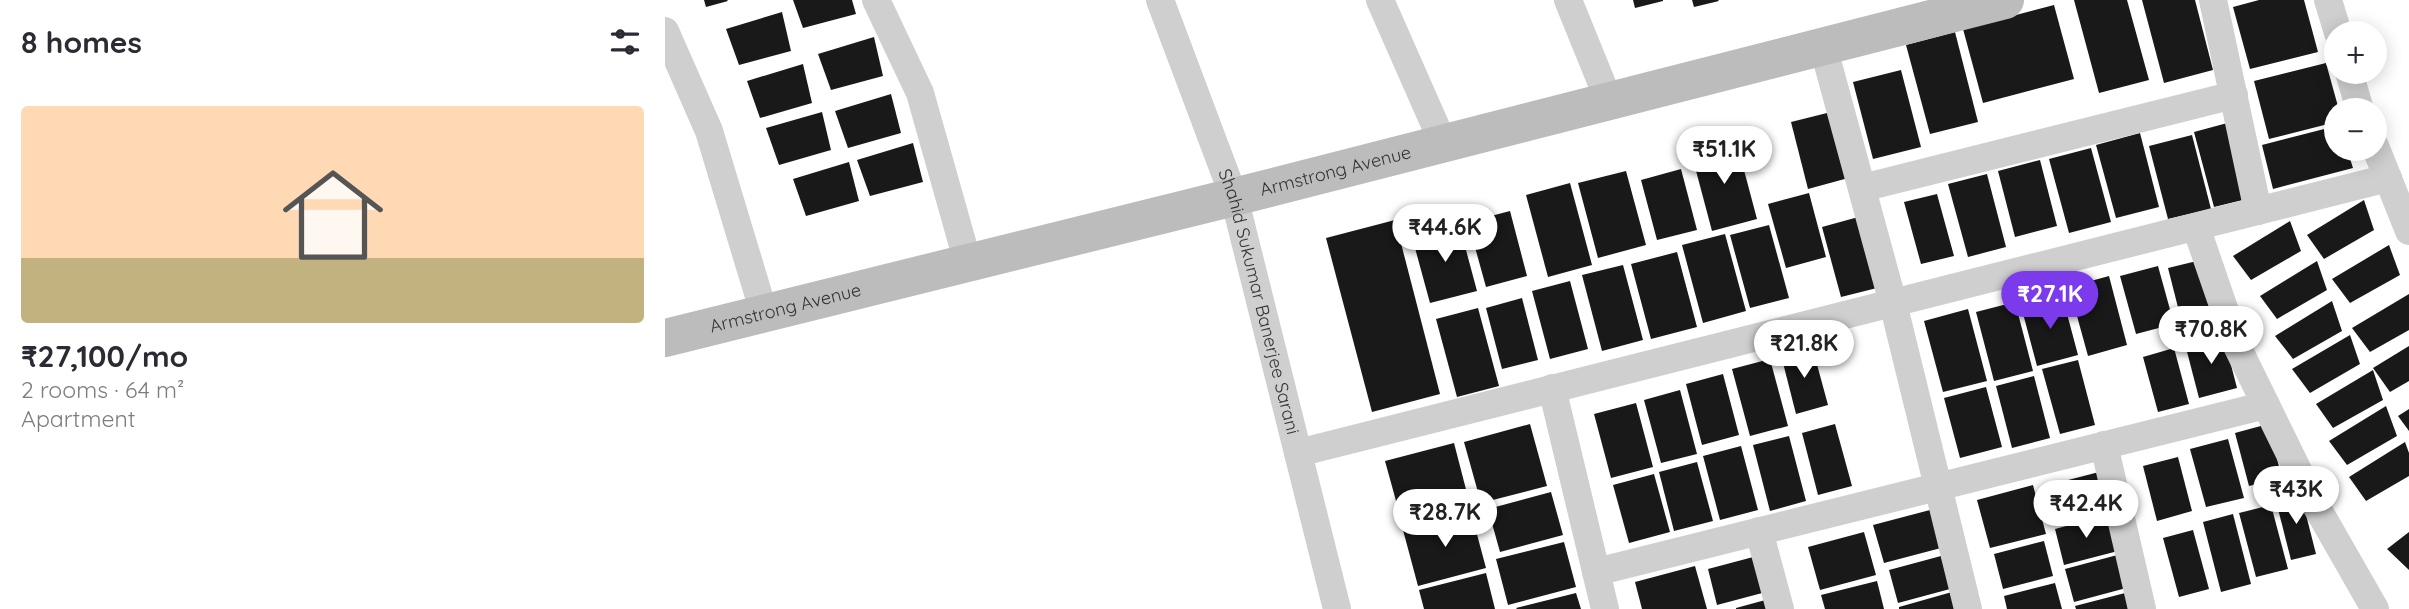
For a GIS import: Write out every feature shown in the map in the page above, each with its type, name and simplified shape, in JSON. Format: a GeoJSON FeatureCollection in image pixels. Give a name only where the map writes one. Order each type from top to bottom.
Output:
{"type":"FeatureCollection","features":[{"type":"Feature","properties":{"kind":"street"},"geometry":{"type":"LineString","coordinates":[[876,0],[921,93],[968,263]]}},
{"type":"Feature","properties":{"kind":"street","name":"Shahid Sukumar Banerjee Sarani"},"geometry":{"type":"LineString","coordinates":[[1160,0],[1234,197],[1337,609]]}},
{"type":"Feature","properties":{"kind":"street"},"geometry":{"type":"LineString","coordinates":[[1380,0],[1443,143]]}},
{"type":"Feature","properties":{"kind":"street"},"geometry":{"type":"LineString","coordinates":[[1568,0],[1609,101]]}},
{"type":"Feature","properties":{"kind":"street","name":"Armstrong Avenue"},"geometry":{"type":"LineString","coordinates":[[665,338],[1234,197],[2005,0]]}},
{"type":"Feature","properties":{"kind":"street"},"geometry":{"type":"LineString","coordinates":[[2214,0],[2258,211]]}},
{"type":"Feature","properties":{"kind":"street"},"geometry":{"type":"LineString","coordinates":[[2328,0],[2334,21]]}},
{"type":"Feature","properties":{"kind":"street"},"geometry":{"type":"LineString","coordinates":[[665,31],[709,131],[764,313]]}},
{"type":"Feature","properties":{"kind":"street"},"geometry":{"type":"LineString","coordinates":[[1823,46],[1893,303],[1968,609]]}},
{"type":"Feature","properties":{"kind":"street"},"geometry":{"type":"LineString","coordinates":[[1862,188],[2234,96]]}},
{"type":"Feature","properties":{"kind":"street"},"geometry":{"type":"LineString","coordinates":[[2381,161],[2409,231]]}},
{"type":"Feature","properties":{"kind":"street"},"geometry":{"type":"LineString","coordinates":[[1298,453],[2388,178]]}},
{"type":"Feature","properties":{"kind":"street"},"geometry":{"type":"LineString","coordinates":[[2196,226],[2237,346],[2311,496],[2375,609]]}},
{"type":"Feature","properties":{"kind":"street"},"geometry":{"type":"LineString","coordinates":[[1552,388],[1605,609]]}},
{"type":"Feature","properties":{"kind":"street"},"geometry":{"type":"LineString","coordinates":[[1596,572],[2266,405]]}},
{"type":"Feature","properties":{"kind":"street"},"geometry":{"type":"LineString","coordinates":[[2104,445],[2142,609]]}},
{"type":"Feature","properties":{"kind":"street"},"geometry":{"type":"LineString","coordinates":[[1759,531],[1780,609]]}},
{"type":"Feature","properties":{"kind":"building"},"geometry":{"type":"Polygon","coordinates":[[[704,0],[727,0],[728,1],[706,7],[704,0]]]}},
{"type":"Feature","properties":{"kind":"building"},"geometry":{"type":"Polygon","coordinates":[[[793,0],[852,0],[856,14],[803,28],[793,0]]]}},
{"type":"Feature","properties":{"kind":"building"},"geometry":{"type":"Polygon","coordinates":[[[1633,0],[1663,0],[1663,1],[1635,8],[1633,0]]]}},
{"type":"Feature","properties":{"kind":"building"},"geometry":{"type":"Polygon","coordinates":[[[1692,0],[1718,0],[1719,1],[1694,7],[1692,0]]]}},
{"type":"Feature","properties":{"kind":"building"},"geometry":{"type":"Polygon","coordinates":[[[2074,0],[2127,0],[2149,80],[2099,93],[2074,0]]]}},
{"type":"Feature","properties":{"kind":"building"},"geometry":{"type":"Polygon","coordinates":[[[2142,0],[2195,0],[2213,70],[2164,83],[2142,0]]]}},
{"type":"Feature","properties":{"kind":"building"},"geometry":{"type":"Polygon","coordinates":[[[2259,0],[2304,0],[2318,52],[2250,69],[2233,7],[2259,0]]]}},
{"type":"Feature","properties":{"kind":"building"},"geometry":{"type":"Polygon","coordinates":[[[2054,5],[2074,79],[1983,103],[1963,29],[2054,5]]]}},
{"type":"Feature","properties":{"kind":"building"},"geometry":{"type":"Polygon","coordinates":[[[782,12],[791,51],[739,65],[726,29],[782,12]]]}},
{"type":"Feature","properties":{"kind":"building"},"geometry":{"type":"Polygon","coordinates":[[[1955,32],[1978,122],[1930,134],[1906,45],[1955,32]]]}},
{"type":"Feature","properties":{"kind":"building"},"geometry":{"type":"Polygon","coordinates":[[[874,37],[883,76],[831,90],[818,54],[874,37]]]}},
{"type":"Feature","properties":{"kind":"building"},"geometry":{"type":"Polygon","coordinates":[[[803,64],[812,103],[760,118],[747,81],[803,64]]]}},
{"type":"Feature","properties":{"kind":"building"},"geometry":{"type":"Polygon","coordinates":[[[2324,64],[2324,84],[2332,84],[2336,98],[2324,98],[2324,125],[2269,139],[2254,81],[2324,64]]]}},
{"type":"Feature","properties":{"kind":"building"},"geometry":{"type":"Polygon","coordinates":[[[1901,70],[1921,147],[1873,159],[1853,82],[1901,70]]]}},
{"type":"Feature","properties":{"kind":"building"},"geometry":{"type":"Polygon","coordinates":[[[891,94],[901,133],[848,148],[835,111],[891,94]]]}},
{"type":"Feature","properties":{"kind":"building"},"geometry":{"type":"Polygon","coordinates":[[[1835,111],[1852,177],[1808,189],[1791,122],[1835,111]]]}},
{"type":"Feature","properties":{"kind":"building"},"geometry":{"type":"Polygon","coordinates":[[[822,112],[831,150],[779,165],[766,128],[822,112]]]}},
{"type":"Feature","properties":{"kind":"building"},"geometry":{"type":"Polygon","coordinates":[[[2231,122],[2251,198],[2214,207],[2194,132],[2231,122]]]}},
{"type":"Feature","properties":{"kind":"building"},"geometry":{"type":"Polygon","coordinates":[[[2324,129],[2324,161],[2351,161],[2353,168],[2273,189],[2262,145],[2324,129]]]}},
{"type":"Feature","properties":{"kind":"building"},"geometry":{"type":"Polygon","coordinates":[[[2140,133],[2159,207],[2116,218],[2096,145],[2140,133]]]}},
{"type":"Feature","properties":{"kind":"building"},"geometry":{"type":"Polygon","coordinates":[[[2192,135],[2211,209],[2168,219],[2149,146],[2192,135]]]}},
{"type":"Feature","properties":{"kind":"building"},"geometry":{"type":"Polygon","coordinates":[[[1736,140],[1757,219],[1712,231],[1691,152],[1736,140]]]}},
{"type":"Feature","properties":{"kind":"building"},"geometry":{"type":"Polygon","coordinates":[[[913,143],[923,182],[870,196],[857,160],[913,143]]]}},
{"type":"Feature","properties":{"kind":"building"},"geometry":{"type":"Polygon","coordinates":[[[2091,148],[2111,222],[2069,233],[2049,159],[2091,148]]]}},
{"type":"Feature","properties":{"kind":"building"},"geometry":{"type":"Polygon","coordinates":[[[2040,160],[2057,226],[2015,237],[1998,171],[2040,160]]]}},
{"type":"Feature","properties":{"kind":"building"},"geometry":{"type":"Polygon","coordinates":[[[849,162],[859,201],[806,216],[793,179],[849,162]]]}},
{"type":"Feature","properties":{"kind":"building"},"geometry":{"type":"Polygon","coordinates":[[[1681,169],[1697,230],[1657,240],[1641,180],[1681,169]]]}},
{"type":"Feature","properties":{"kind":"building"},"geometry":{"type":"Polygon","coordinates":[[[1626,171],[1646,245],[1598,258],[1578,183],[1626,171]]]}},
{"type":"Feature","properties":{"kind":"building"},"geometry":{"type":"Polygon","coordinates":[[[1987,174],[2006,247],[1968,257],[1948,184],[1987,174]]]}},
{"type":"Feature","properties":{"kind":"building"},"geometry":{"type":"Polygon","coordinates":[[[1570,183],[1592,265],[1548,277],[1526,195],[1570,183]]]}},
{"type":"Feature","properties":{"kind":"building"},"geometry":{"type":"Polygon","coordinates":[[[1809,193],[1826,257],[1786,268],[1768,204],[1809,193]]]}},
{"type":"Feature","properties":{"kind":"building"},"geometry":{"type":"Polygon","coordinates":[[[1937,194],[1954,256],[1921,264],[1904,202],[1937,194]]]}},
{"type":"Feature","properties":{"kind":"building"},"geometry":{"type":"Polygon","coordinates":[[[2364,200],[2374,230],[2324,259],[2307,235],[2364,200]]]}},
{"type":"Feature","properties":{"kind":"building"},"geometry":{"type":"Polygon","coordinates":[[[1510,211],[1527,276],[1486,287],[1468,222],[1510,211]]]}},
{"type":"Feature","properties":{"kind":"building"},"geometry":{"type":"Polygon","coordinates":[[[1862,216],[1881,287],[1841,297],[1822,227],[1862,216]]]}},
{"type":"Feature","properties":{"kind":"building"},"geometry":{"type":"Polygon","coordinates":[[[1395,220],[1440,394],[1372,412],[1326,238],[1395,220]]]}},
{"type":"Feature","properties":{"kind":"building"},"geometry":{"type":"Polygon","coordinates":[[[2290,221],[2301,251],[2251,280],[2233,256],[2290,221]]]}},
{"type":"Feature","properties":{"kind":"building"},"geometry":{"type":"Polygon","coordinates":[[[1459,224],[1477,291],[1430,303],[1412,237],[1459,224]]]}},
{"type":"Feature","properties":{"kind":"building"},"geometry":{"type":"Polygon","coordinates":[[[1769,225],[1789,298],[1750,308],[1730,235],[1769,225]]]}},
{"type":"Feature","properties":{"kind":"building"},"geometry":{"type":"Polygon","coordinates":[[[1725,234],[1746,311],[1703,323],[1682,245],[1725,234]]]}},
{"type":"Feature","properties":{"kind":"building"},"geometry":{"type":"Polygon","coordinates":[[[2389,245],[2400,275],[2350,303],[2332,279],[2389,245]]]}},
{"type":"Feature","properties":{"kind":"building"},"geometry":{"type":"Polygon","coordinates":[[[1677,252],[1697,327],[1651,339],[1631,264],[1677,252]]]}},
{"type":"Feature","properties":{"kind":"building"},"geometry":{"type":"Polygon","coordinates":[[[2205,259],[2221,321],[2184,331],[2168,268],[2205,259]]]}},
{"type":"Feature","properties":{"kind":"building"},"geometry":{"type":"Polygon","coordinates":[[[2317,261],[2327,290],[2277,319],[2260,296],[2317,261]]]}},
{"type":"Feature","properties":{"kind":"building"},"geometry":{"type":"Polygon","coordinates":[[[1623,265],[1643,340],[1602,351],[1582,275],[1623,265]]]}},
{"type":"Feature","properties":{"kind":"building"},"geometry":{"type":"Polygon","coordinates":[[[2158,266],[2174,324],[2136,334],[2120,276],[2158,266]]]}},
{"type":"Feature","properties":{"kind":"building"},"geometry":{"type":"Polygon","coordinates":[[[2109,276],[2127,345],[2088,356],[2069,287],[2109,276]]]}},
{"type":"Feature","properties":{"kind":"building"},"geometry":{"type":"Polygon","coordinates":[[[1570,281],[1588,349],[1550,359],[1532,291],[1570,281]]]}},
{"type":"Feature","properties":{"kind":"building"},"geometry":{"type":"Polygon","coordinates":[[[2409,294],[2409,330],[2370,352],[2352,328],[2409,294]]]}},
{"type":"Feature","properties":{"kind":"building"},"geometry":{"type":"Polygon","coordinates":[[[2062,295],[2078,355],[2037,366],[2021,306],[2062,295]]]}},
{"type":"Feature","properties":{"kind":"building"},"geometry":{"type":"Polygon","coordinates":[[[1522,298],[1538,360],[1502,369],[1486,308],[1522,298]]]}},
{"type":"Feature","properties":{"kind":"building"},"geometry":{"type":"Polygon","coordinates":[[[2332,301],[2342,331],[2293,359],[2275,336],[2332,301]]]}},
{"type":"Feature","properties":{"kind":"building"},"geometry":{"type":"Polygon","coordinates":[[[2015,302],[2033,371],[1994,381],[1976,312],[2015,302]]]}},
{"type":"Feature","properties":{"kind":"building"},"geometry":{"type":"Polygon","coordinates":[[[1478,308],[1499,386],[1457,397],[1436,319],[1478,308]]]}},
{"type":"Feature","properties":{"kind":"building"},"geometry":{"type":"Polygon","coordinates":[[[1968,309],[1987,381],[1943,392],[1924,321],[1968,309]]]}},
{"type":"Feature","properties":{"kind":"building"},"geometry":{"type":"Polygon","coordinates":[[[2223,334],[2237,388],[2199,398],[2185,344],[2223,334]]]}},
{"type":"Feature","properties":{"kind":"building"},"geometry":{"type":"Polygon","coordinates":[[[2350,335],[2360,364],[2310,393],[2292,369],[2350,335]]]}},
{"type":"Feature","properties":{"kind":"building"},"geometry":{"type":"Polygon","coordinates":[[[1812,346],[1828,405],[1796,414],[1781,355],[1812,346]]]}},
{"type":"Feature","properties":{"kind":"building"},"geometry":{"type":"Polygon","coordinates":[[[2409,346],[2409,381],[2390,392],[2373,368],[2409,346]]]}},
{"type":"Feature","properties":{"kind":"building"},"geometry":{"type":"Polygon","coordinates":[[[2174,348],[2189,404],[2158,412],[2143,357],[2174,348]]]}},
{"type":"Feature","properties":{"kind":"building"},"geometry":{"type":"Polygon","coordinates":[[[1770,359],[1788,426],[1750,436],[1732,369],[1770,359]]]}},
{"type":"Feature","properties":{"kind":"building"},"geometry":{"type":"Polygon","coordinates":[[[2078,360],[2095,425],[2060,434],[2042,369],[2078,360]]]}},
{"type":"Feature","properties":{"kind":"building"},"geometry":{"type":"Polygon","coordinates":[[[2373,370],[2383,400],[2333,428],[2316,404],[2373,370]]]}},
{"type":"Feature","properties":{"kind":"building"},"geometry":{"type":"Polygon","coordinates":[[[1723,374],[1739,435],[1702,445],[1686,384],[1723,374]]]}},
{"type":"Feature","properties":{"kind":"building"},"geometry":{"type":"Polygon","coordinates":[[[2034,376],[2050,438],[2012,448],[1996,386],[2034,376]]]}},
{"type":"Feature","properties":{"kind":"building"},"geometry":{"type":"Polygon","coordinates":[[[1986,387],[2002,447],[1960,458],[1944,398],[1986,387]]]}},
{"type":"Feature","properties":{"kind":"building"},"geometry":{"type":"Polygon","coordinates":[[[1680,390],[1697,454],[1661,463],[1644,400],[1680,390]]]}},
{"type":"Feature","properties":{"kind":"building"},"geometry":{"type":"Polygon","coordinates":[[[1636,403],[1653,467],[1611,478],[1594,414],[1636,403]]]}},
{"type":"Feature","properties":{"kind":"building"},"geometry":{"type":"Polygon","coordinates":[[[2386,406],[2397,436],[2347,465],[2329,441],[2386,406]]]}},
{"type":"Feature","properties":{"kind":"building"},"geometry":{"type":"Polygon","coordinates":[[[2409,409],[2409,431],[2398,416],[2409,409]]]}},
{"type":"Feature","properties":{"kind":"building"},"geometry":{"type":"Polygon","coordinates":[[[1530,424],[1547,486],[1481,503],[1464,442],[1530,424]]]}},
{"type":"Feature","properties":{"kind":"building"},"geometry":{"type":"Polygon","coordinates":[[[1835,424],[1852,486],[1818,495],[1802,433],[1835,424]]]}},
{"type":"Feature","properties":{"kind":"building"},"geometry":{"type":"Polygon","coordinates":[[[2268,424],[2282,478],[2249,486],[2235,433],[2268,424]]]}},
{"type":"Feature","properties":{"kind":"building"},"geometry":{"type":"Polygon","coordinates":[[[1789,436],[1806,501],[1770,511],[1753,445],[1789,436]]]}},
{"type":"Feature","properties":{"kind":"building"},"geometry":{"type":"Polygon","coordinates":[[[2228,439],[2244,498],[2206,507],[2190,449],[2228,439]]]}},
{"type":"Feature","properties":{"kind":"building"},"geometry":{"type":"Polygon","coordinates":[[[2405,442],[2409,453],[2409,476],[2366,501],[2349,477],[2405,442]]]}},
{"type":"Feature","properties":{"kind":"building"},"geometry":{"type":"Polygon","coordinates":[[[1454,443],[1469,501],[1401,519],[1385,461],[1454,443]]]}},
{"type":"Feature","properties":{"kind":"building"},"geometry":{"type":"Polygon","coordinates":[[[1741,446],[1758,510],[1720,520],[1703,456],[1741,446]]]}},
{"type":"Feature","properties":{"kind":"building"},"geometry":{"type":"Polygon","coordinates":[[[2178,457],[2192,511],[2157,521],[2143,466],[2178,457]]]}},
{"type":"Feature","properties":{"kind":"building"},"geometry":{"type":"Polygon","coordinates":[[[1697,462],[1713,521],[1674,531],[1659,472],[1697,462]]]}},
{"type":"Feature","properties":{"kind":"building"},"geometry":{"type":"Polygon","coordinates":[[[2099,472],[2109,512],[2056,526],[2045,486],[2099,472]]]}},
{"type":"Feature","properties":{"kind":"building"},"geometry":{"type":"Polygon","coordinates":[[[1654,474],[1670,532],[1629,543],[1613,485],[1654,474]]]}},
{"type":"Feature","properties":{"kind":"building"},"geometry":{"type":"Polygon","coordinates":[[[2033,485],[2046,534],[1990,548],[1977,500],[2033,485]]]}},
{"type":"Feature","properties":{"kind":"building"},"geometry":{"type":"Polygon","coordinates":[[[2300,491],[2316,554],[2291,560],[2275,497],[2300,491]]]}},
{"type":"Feature","properties":{"kind":"building"},"geometry":{"type":"Polygon","coordinates":[[[1551,492],[1563,535],[1500,552],[1488,509],[1551,492]]]}},
{"type":"Feature","properties":{"kind":"building"},"geometry":{"type":"Polygon","coordinates":[[[2271,505],[2288,569],[2256,577],[2239,513],[2271,505]]]}},
{"type":"Feature","properties":{"kind":"building"},"geometry":{"type":"Polygon","coordinates":[[[1930,510],[1941,548],[1884,563],[1873,525],[1930,510]]]}},
{"type":"Feature","properties":{"kind":"building"},"geometry":{"type":"Polygon","coordinates":[[[1471,512],[1486,568],[1418,586],[1403,530],[1471,512]]]}},
{"type":"Feature","properties":{"kind":"building"},"geometry":{"type":"Polygon","coordinates":[[[2233,514],[2251,584],[2221,592],[2203,522],[2233,514]]]}},
{"type":"Feature","properties":{"kind":"building"},"geometry":{"type":"Polygon","coordinates":[[[2108,515],[2118,551],[2064,565],[2055,529],[2108,515]]]}},
{"type":"Feature","properties":{"kind":"building"},"geometry":{"type":"Polygon","coordinates":[[[2193,530],[2209,589],[2179,597],[2163,538],[2193,530]]]}},
{"type":"Feature","properties":{"kind":"building"},"geometry":{"type":"Polygon","coordinates":[[[1864,532],[1876,575],[1820,590],[1808,547],[1864,532]]]}},
{"type":"Feature","properties":{"kind":"building"},"geometry":{"type":"Polygon","coordinates":[[[2409,532],[2409,570],[2387,549],[2409,532]]]}},
{"type":"Feature","properties":{"kind":"building"},"geometry":{"type":"Polygon","coordinates":[[[2044,541],[2053,576],[2003,589],[1994,554],[2044,541]]]}},
{"type":"Feature","properties":{"kind":"building"},"geometry":{"type":"Polygon","coordinates":[[[1564,542],[1576,587],[1508,605],[1496,559],[1564,542]]]}},
{"type":"Feature","properties":{"kind":"building"},"geometry":{"type":"Polygon","coordinates":[[[2121,554],[2130,587],[2074,602],[2065,569],[2121,554]]]}},
{"type":"Feature","properties":{"kind":"building"},"geometry":{"type":"Polygon","coordinates":[[[1757,556],[1766,592],[1717,605],[1708,569],[1757,556]]]}},
{"type":"Feature","properties":{"kind":"building"},"geometry":{"type":"Polygon","coordinates":[[[1941,556],[1950,589],[1898,603],[1889,570],[1941,556]]]}},
{"type":"Feature","properties":{"kind":"building"},"geometry":{"type":"Polygon","coordinates":[[[1695,566],[1707,609],[1642,609],[1635,582],[1695,566]]]}},
{"type":"Feature","properties":{"kind":"building"},"geometry":{"type":"Polygon","coordinates":[[[1486,573],[1495,609],[1424,609],[1419,590],[1486,573]]]}},
{"type":"Feature","properties":{"kind":"building"},"geometry":{"type":"Polygon","coordinates":[[[1877,581],[1884,609],[1825,609],[1821,595],[1877,581]]]}},
{"type":"Feature","properties":{"kind":"building"},"geometry":{"type":"Polygon","coordinates":[[[2055,583],[2062,609],[2007,609],[2004,596],[2055,583]]]}},
{"type":"Feature","properties":{"kind":"building"},"geometry":{"type":"Polygon","coordinates":[[[1952,592],[1957,609],[1899,609],[1899,607],[1952,592]]]}},
{"type":"Feature","properties":{"kind":"building"},"geometry":{"type":"Polygon","coordinates":[[[2129,592],[2133,609],[2076,609],[2075,606],[2129,592]]]}},
{"type":"Feature","properties":{"kind":"building"},"geometry":{"type":"Polygon","coordinates":[[[1576,593],[1581,609],[1516,608],[1576,593]]]}},
{"type":"Feature","properties":{"kind":"building"},"geometry":{"type":"Polygon","coordinates":[[[1769,599],[1772,609],[1736,609],[1736,608],[1769,599]]]}}]}
